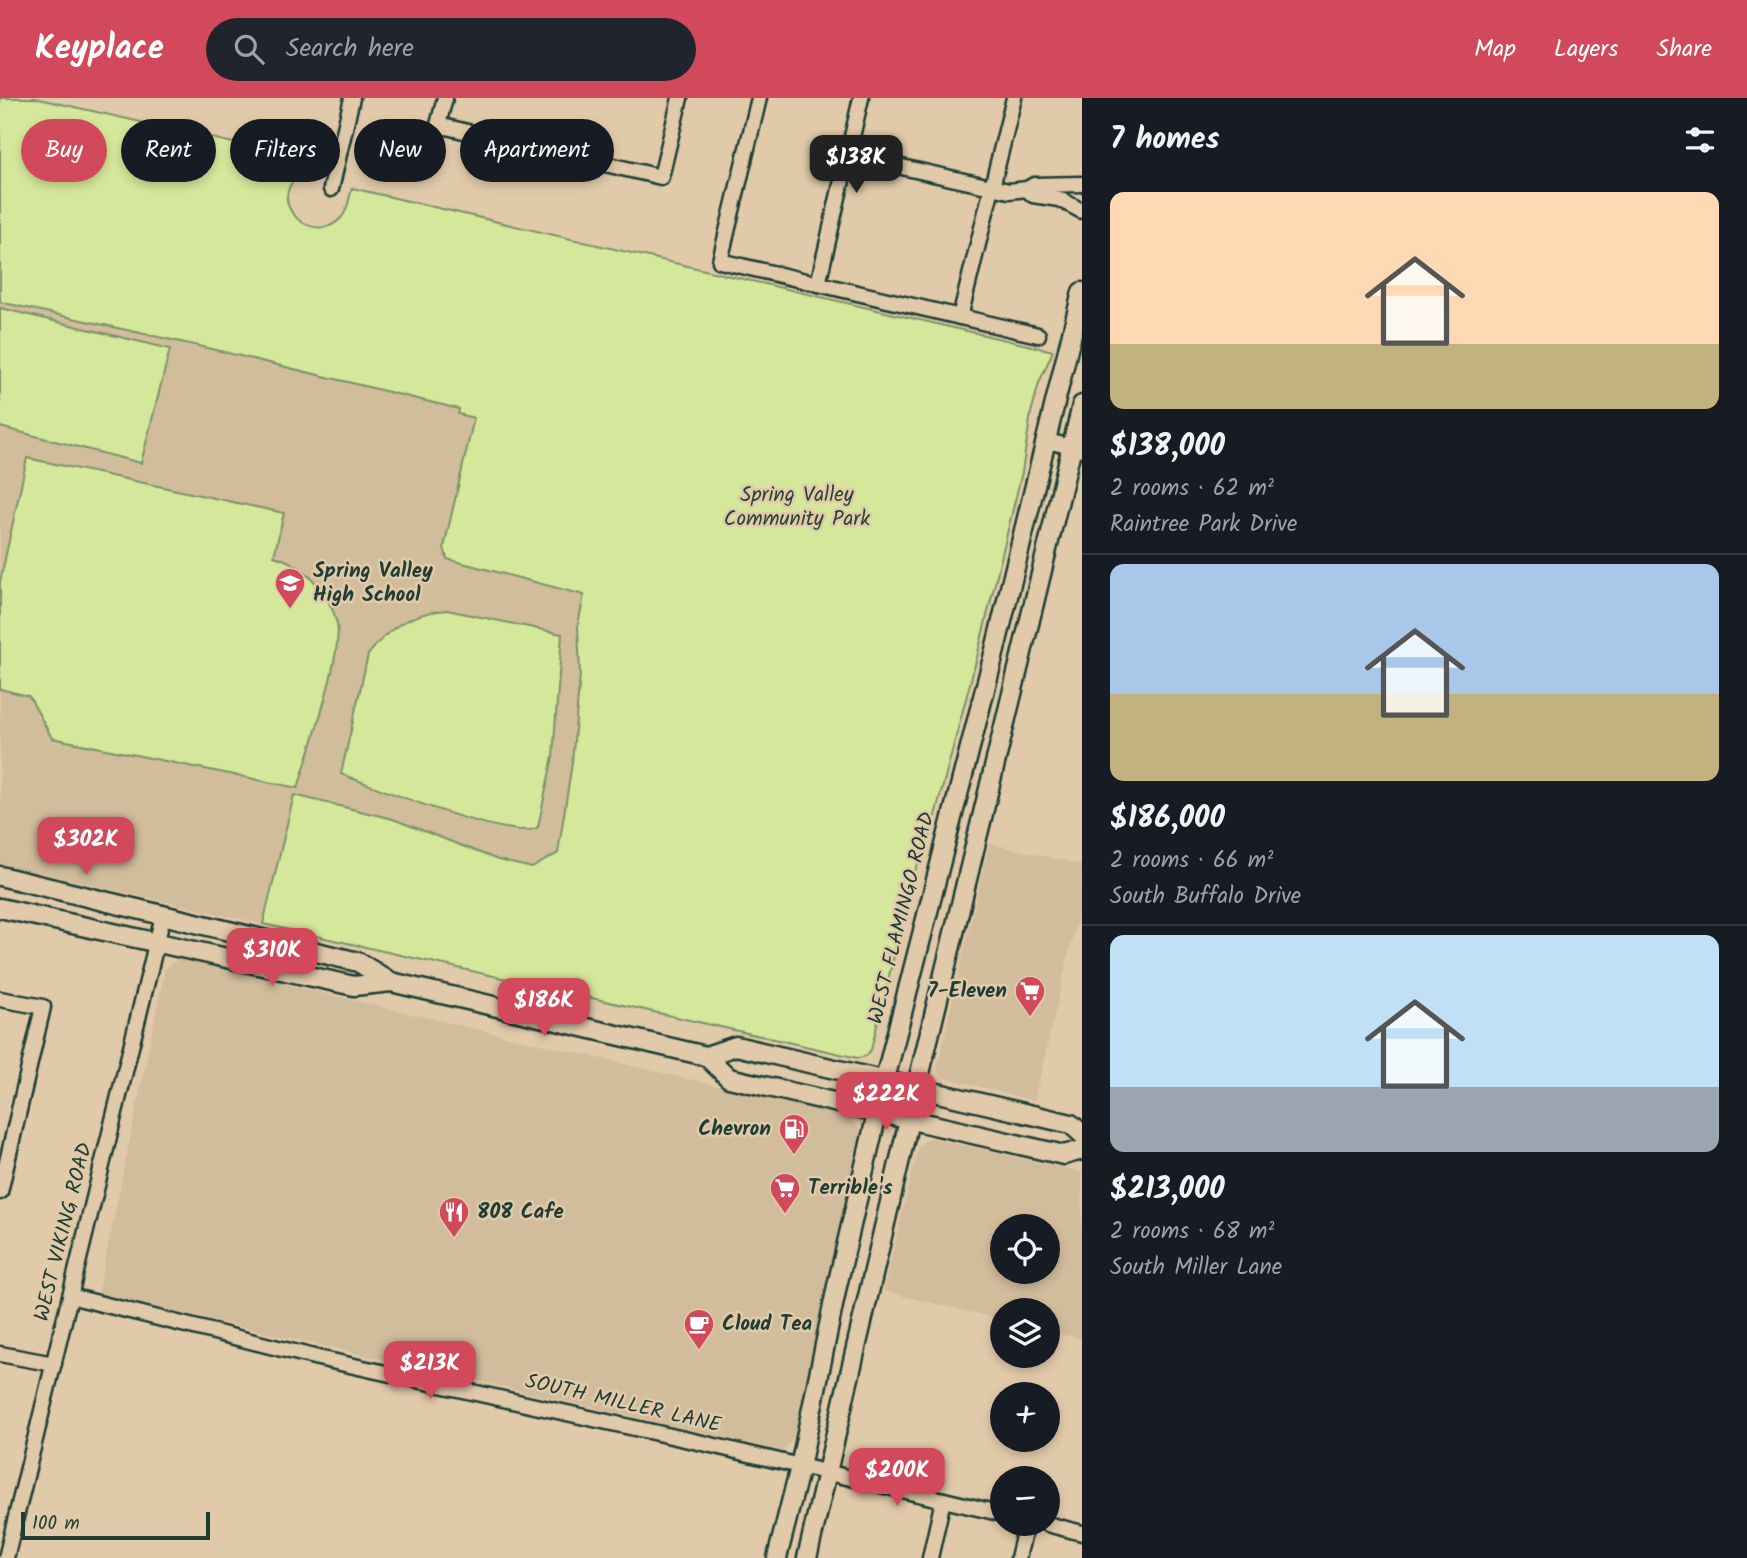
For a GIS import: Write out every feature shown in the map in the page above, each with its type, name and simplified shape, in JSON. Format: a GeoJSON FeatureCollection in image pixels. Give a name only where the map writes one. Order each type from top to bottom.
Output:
{"type":"FeatureCollection","features":[{"type":"Feature","properties":{"kind":"main road","name":"WEST FLAMINGO ROAD"},"geometry":{"type":"LineString","coordinates":[[777,1558],[800,1468],[837,1286],[877,1111],[1082,292]]}},
{"type":"Feature","properties":{"kind":"main road"},"geometry":{"type":"LineString","coordinates":[[807,1558],[909,1118],[1077,448],[1082,405]]}},
{"type":"Feature","properties":{"kind":"main road"},"geometry":{"type":"LineString","coordinates":[[0,876],[358,962],[391,982],[706,1056],[729,1078],[1064,1155],[1082,1150]]}},
{"type":"Feature","properties":{"kind":"main road"},"geometry":{"type":"LineString","coordinates":[[0,908],[354,986],[391,982]]}},
{"type":"Feature","properties":{"kind":"main road"},"geometry":{"type":"LineString","coordinates":[[706,1056],[736,1046],[1071,1124],[1082,1134]]}},
{"type":"Feature","properties":{"kind":"street"},"geometry":{"type":"LineString","coordinates":[[331,189],[352,98]]}},
{"type":"Feature","properties":{"kind":"street"},"geometry":{"type":"LineString","coordinates":[[445,98],[438,125],[661,177],[680,98]]}},
{"type":"Feature","properties":{"kind":"street"},"geometry":{"type":"LineString","coordinates":[[759,98],[720,261],[1038,335]]}},
{"type":"Feature","properties":{"kind":"street"},"geometry":{"type":"LineString","coordinates":[[818,284],[861,98]]}},
{"type":"Feature","properties":{"kind":"street"},"geometry":{"type":"LineString","coordinates":[[960,317],[1014,98]]}},
{"type":"Feature","properties":{"kind":"street"},"geometry":{"type":"LineString","coordinates":[[848,155],[992,189],[1009,191],[1027,189],[1034,185],[1082,184]]}},
{"type":"Feature","properties":{"kind":"street"},"geometry":{"type":"LineString","coordinates":[[1027,189],[1033,195],[1059,199],[1082,211]]}},
{"type":"Feature","properties":{"kind":"street"},"geometry":{"type":"LineString","coordinates":[[1046,441],[1077,448]]}},
{"type":"Feature","properties":{"kind":"street","name":"WEST VIKING ROAD"},"geometry":{"type":"LineString","coordinates":[[6,1558],[163,916]]}},
{"type":"Feature","properties":{"kind":"street"},"geometry":{"type":"LineString","coordinates":[[0,999],[43,1007],[0,1192]]}},
{"type":"Feature","properties":{"kind":"street","name":"SOUTH MILLER LANE"},"geometry":{"type":"LineString","coordinates":[[70,1296],[318,1358],[708,1444],[990,1511]]}},
{"type":"Feature","properties":{"kind":"street"},"geometry":{"type":"LineString","coordinates":[[0,1354],[54,1364]]}},
{"type":"Feature","properties":{"kind":"street"},"geometry":{"type":"LineString","coordinates":[[930,1558],[943,1500]]}},
{"type":"Feature","properties":{"kind":"street"},"geometry":{"type":"LineString","coordinates":[[1060,1528],[1082,1533]]}},
{"type":"Feature","properties":{"kind":"street"},"geometry":{"type":"LineString","coordinates":[[1018,1558],[1023,1536]]}},
{"type":"Feature","properties":{"kind":"shaded area","name":"Spring Valley High School"},"geometry":{"type":"Polygon","coordinates":[[[0,302],[199,346],[459,409],[458,414],[474,418],[589,572],[578,625],[580,675],[572,763],[558,853],[532,868],[498,860],[393,819],[294,796],[263,924],[0,864],[0,302]]]}},
{"type":"Feature","properties":{"kind":"shaded area"},"geometry":{"type":"Polygon","coordinates":[[[989,843],[1082,865],[1082,898],[1034,1101],[942,1077],[937,1068],[989,843]]]}},
{"type":"Feature","properties":{"kind":"shaded area"},"geometry":{"type":"Polygon","coordinates":[[[178,959],[849,1117],[861,1133],[794,1437],[783,1451],[98,1294],[165,969],[178,959]]]}},
{"type":"Feature","properties":{"kind":"shaded area"},"geometry":{"type":"Polygon","coordinates":[[[931,1138],[1082,1172],[1082,1339],[1060,1334],[1060,1298],[990,1298],[990,1317],[883,1291],[918,1147],[931,1138]]]}},
{"type":"Feature","properties":{"kind":"green space","name":"Spring Valley Community Park"},"geometry":{"type":"Polygon","coordinates":[[[0,98],[35,98],[127,119],[121,119],[121,182],[216,182],[216,139],[230,142],[230,182],[294,182],[289,188],[287,201],[292,213],[302,222],[315,227],[329,226],[341,218],[347,208],[352,188],[1053,351],[1039,383],[1031,413],[1022,472],[977,657],[928,842],[914,873],[871,1050],[866,1056],[858,1058],[263,924],[294,795],[393,819],[498,860],[532,868],[558,853],[572,763],[580,675],[578,625],[584,595],[447,559],[444,547],[474,418],[458,414],[459,409],[199,346],[0,302],[0,98]]]}},
{"type":"Feature","properties":{"kind":"green space"},"geometry":{"type":"Polygon","coordinates":[[[0,308],[170,349],[141,463],[0,427],[0,308]]]}},
{"type":"Feature","properties":{"kind":"green space"},"geometry":{"type":"Polygon","coordinates":[[[27,458],[284,513],[274,556],[296,566],[314,581],[328,601],[337,624],[335,657],[330,680],[298,788],[52,738],[29,696],[0,689],[0,582],[27,458]]]}},
{"type":"Feature","properties":{"kind":"green space"},"geometry":{"type":"Polygon","coordinates":[[[447,610],[562,634],[553,756],[538,827],[524,830],[474,821],[341,774],[368,655],[385,636],[402,623],[423,614],[447,610]]]}},
{"type":"Feature","properties":{"kind":"place","name":"Spring Valley High School"},"geometry":{"type":"Point","coordinates":[290,610]}},
{"type":"Feature","properties":{"kind":"place","name":"7-Eleven"},"geometry":{"type":"Point","coordinates":[1030,1018]}},
{"type":"Feature","properties":{"kind":"place","name":"Chevron"},"geometry":{"type":"Point","coordinates":[794,1156]}},
{"type":"Feature","properties":{"kind":"place","name":"Terrible's"},"geometry":{"type":"Point","coordinates":[785,1215]}},
{"type":"Feature","properties":{"kind":"place","name":"808 Cafe"},"geometry":{"type":"Point","coordinates":[454,1239]}},
{"type":"Feature","properties":{"kind":"place","name":"Cloud Tea"},"geometry":{"type":"Point","coordinates":[699,1351]}}]}
